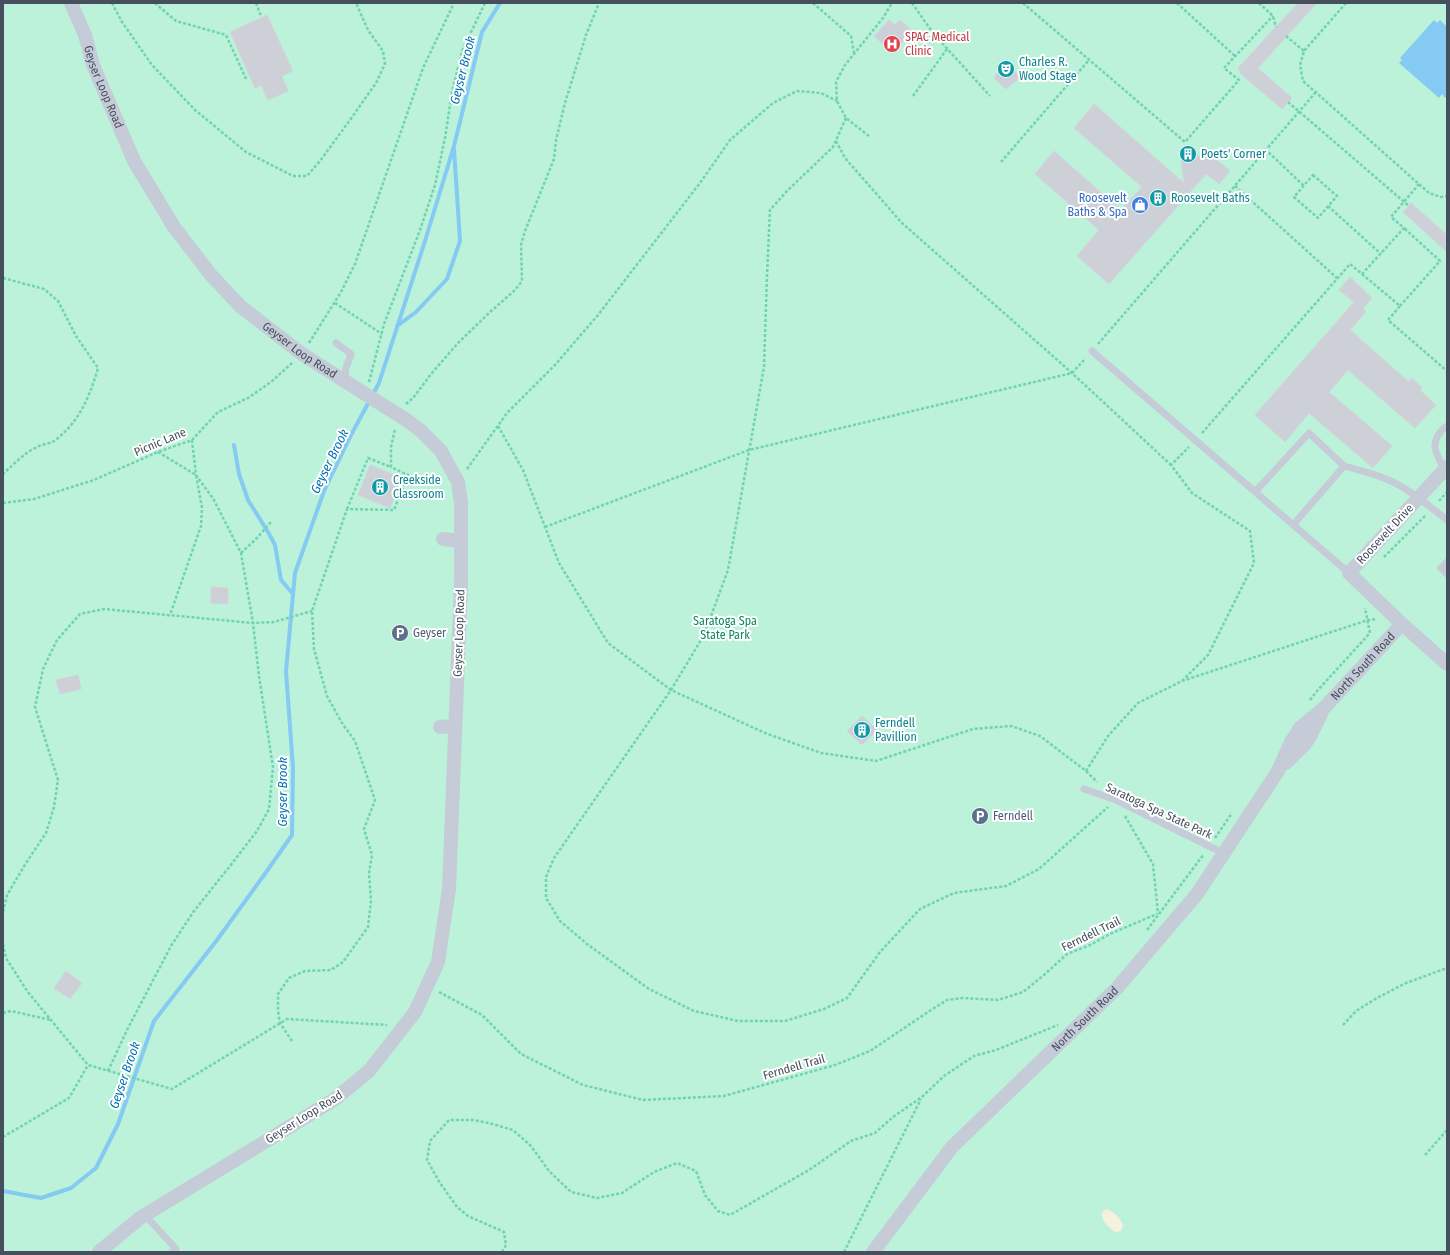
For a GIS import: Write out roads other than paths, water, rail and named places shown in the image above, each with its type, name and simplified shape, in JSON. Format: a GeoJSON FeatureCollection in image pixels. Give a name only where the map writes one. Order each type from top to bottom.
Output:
{"type":"FeatureCollection","features":[{"type":"Feature","properties":{"kind":"street","name":"Geyser Loop Road"},"geometry":{"type":"LineString","coordinates":[[71,3],[85,35],[93,65],[134,161],[174,227],[211,275],[240,306],[302,354],[396,413],[421,431],[441,451],[458,482],[461,503],[461,582],[449,889],[438,962],[415,1012],[370,1071],[335,1100],[145,1215],[99,1252]]}},
{"type":"Feature","properties":{"kind":"street","name":"Roosevelt Drive"},"geometry":{"type":"LineString","coordinates":[[1445,469],[1348,573],[1447,664]]}},
{"type":"Feature","properties":{"kind":"street"},"geometry":{"type":"LineString","coordinates":[[443,539],[461,541]]}},
{"type":"Feature","properties":{"kind":"street","name":"North South Road"},"geometry":{"type":"LineString","coordinates":[[873,1252],[952,1146],[1117,988],[1197,894],[1225,854],[1278,771],[1305,744],[1324,708],[1402,624]]}},
{"type":"Feature","properties":{"kind":"street"},"geometry":{"type":"LineString","coordinates":[[440,727],[455,726]]}},
{"type":"Feature","properties":{"kind":"lane"},"geometry":{"type":"LineString","coordinates":[[336,343],[351,354],[346,368],[344,381]]}},
{"type":"Feature","properties":{"kind":"lane"},"geometry":{"type":"LineString","coordinates":[[1092,351],[1348,573]]}},
{"type":"Feature","properties":{"kind":"lane"},"geometry":{"type":"LineString","coordinates":[[1445,469],[1435,449],[1436,438],[1447,426]]}},
{"type":"Feature","properties":{"kind":"lane"},"geometry":{"type":"LineString","coordinates":[[1255,492],[1309,433],[1344,466],[1396,483],[1419,498],[1447,520]]}},
{"type":"Feature","properties":{"kind":"lane"},"geometry":{"type":"LineString","coordinates":[[1293,525],[1344,466]]}},
{"type":"Feature","properties":{"kind":"lane"},"geometry":{"type":"LineString","coordinates":[[1447,562],[1441,568],[1447,574]]}},
{"type":"Feature","properties":{"kind":"lane","name":"Saratoga Spa State Park"},"geometry":{"type":"LineString","coordinates":[[1084,789],[1116,800],[1225,854]]}},
{"type":"Feature","properties":{"kind":"lane"},"geometry":{"type":"LineString","coordinates":[[145,1215],[176,1249],[172,1252]]}},
{"type":"Feature","properties":{"kind":"water"},"geometry":{"type":"Polygon","coordinates":[[[1434,20],[1437,23],[1440,20],[1447,27],[1447,96],[1445,98],[1442,94],[1439,98],[1399,63],[1402,60],[1400,58],[1434,20]]]}},
{"type":"Feature","properties":{"kind":"waterway","name":"Geyser Brook"},"geometry":{"type":"LineString","coordinates":[[3,1191],[41,1198],[71,1188],[96,1168],[118,1124],[154,1021],[217,940],[292,835],[293,768],[286,671],[295,573],[324,491],[350,437],[379,383],[454,146],[482,32],[500,3]]}},
{"type":"Feature","properties":{"kind":"waterway","name":"Geyser Brook"},"geometry":{"type":"LineString","coordinates":[[397,326],[416,312],[447,279],[460,241],[454,149]]}},
{"type":"Feature","properties":{"kind":"waterway"},"geometry":{"type":"LineString","coordinates":[[234,445],[239,474],[248,500],[275,545],[281,580],[293,594]]}},
{"type":"Feature","properties":{"kind":"place","name":"SPAC Medical Clinic"},"geometry":{"type":"Point","coordinates":[892,44]}},
{"type":"Feature","properties":{"kind":"place","name":"Charles R. Wood Stage"},"geometry":{"type":"Point","coordinates":[1006,69]}},
{"type":"Feature","properties":{"kind":"place","name":"Poets' Corner"},"geometry":{"type":"Point","coordinates":[1188,154]}},
{"type":"Feature","properties":{"kind":"place","name":"Roosevelt Baths"},"geometry":{"type":"Point","coordinates":[1158,198]}},
{"type":"Feature","properties":{"kind":"place","name":"Roosevelt Baths & Spa"},"geometry":{"type":"Point","coordinates":[1140,205]}},
{"type":"Feature","properties":{"kind":"place","name":"Creekside Classroom"},"geometry":{"type":"Point","coordinates":[380,487]}},
{"type":"Feature","properties":{"kind":"place","name":"Geyser"},"geometry":{"type":"Point","coordinates":[400,633]}},
{"type":"Feature","properties":{"kind":"place","name":"Ferndell Pavillion"},"geometry":{"type":"Point","coordinates":[862,730]}},
{"type":"Feature","properties":{"kind":"place","name":"Ferndell"},"geometry":{"type":"Point","coordinates":[980,816]}}]}
